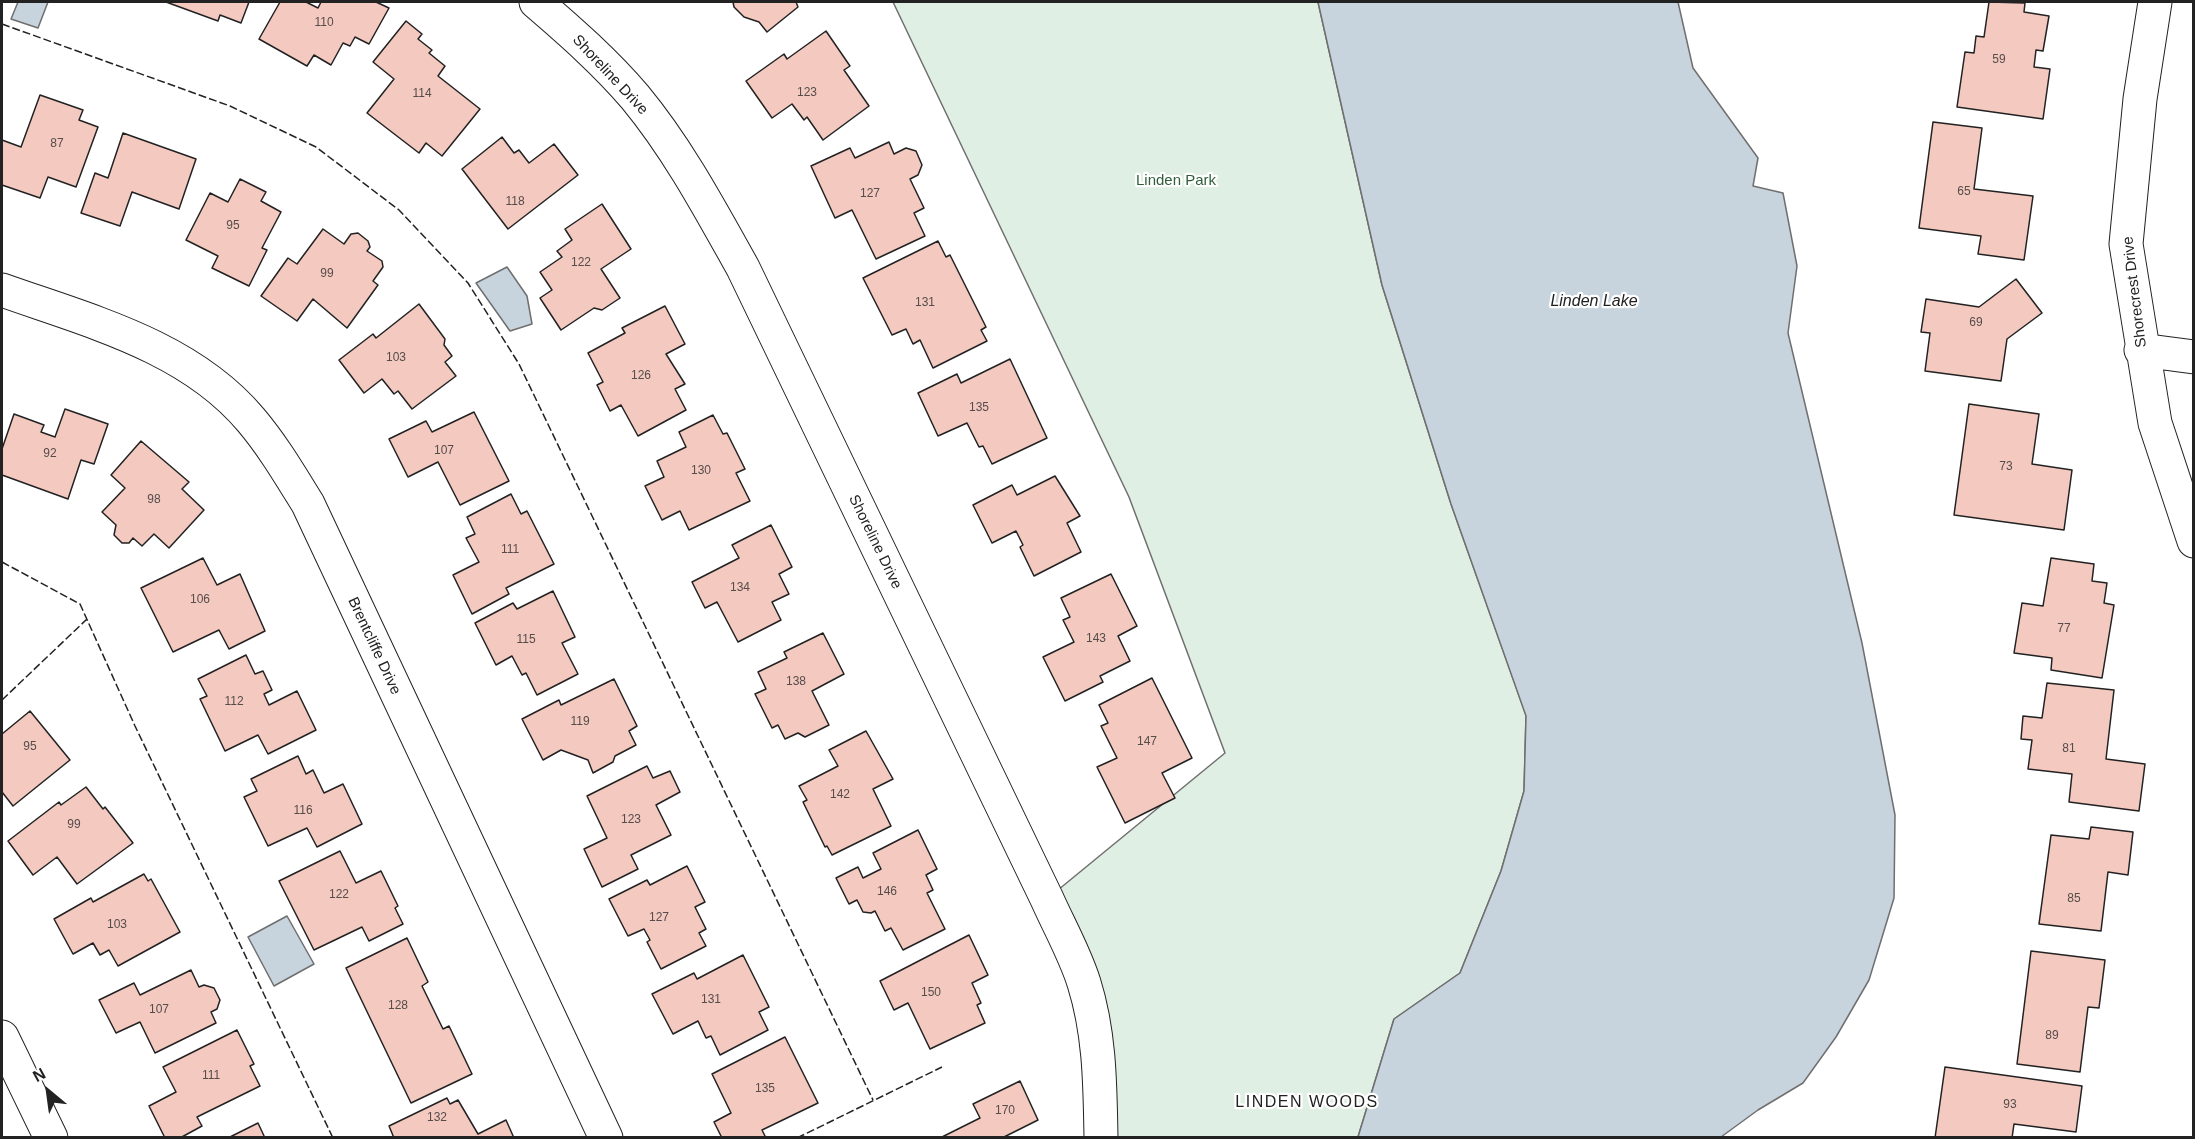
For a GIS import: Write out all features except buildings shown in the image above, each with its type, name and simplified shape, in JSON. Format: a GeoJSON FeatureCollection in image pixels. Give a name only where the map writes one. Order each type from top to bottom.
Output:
{"type":"FeatureCollection","features":[{"type":"Feature","properties":{"kind":"street","name":"Shoreline Drive"},"geometry":{"type":"LineString","coordinates":[[536,2],[582,42],[635,98],[695,181],[742,268],[1083,980],[1093,1014],[1099,1055],[1101,1137]]}},
{"type":"Feature","properties":{"kind":"street","name":"Shorecrest Drive"},"geometry":{"type":"LineString","coordinates":[[2155,2],[2140,99],[2126,244],[2141,350],[2155,423],[2193,541]]}},
{"type":"Feature","properties":{"kind":"street","name":"Brentcliffe Drive"},"geometry":{"type":"LineString","coordinates":[[2,290],[170,354],[214,385],[250,418],[278,455],[308,504],[606,1137]]}},
{"type":"Feature","properties":{"kind":"street"},"geometry":{"type":"LineString","coordinates":[[2141,350],[2193,357]]}},
{"type":"Feature","properties":{"kind":"street"},"geometry":{"type":"LineString","coordinates":[[2,1037],[51,1137]]}},
{"type":"Feature","properties":{"kind":"green space","name":"Linden Park"},"geometry":{"type":"Polygon","coordinates":[[[893,2],[1318,2],[1382,285],[1451,504],[1526,715],[1524,791],[1501,871],[1460,973],[1394,1019],[1358,1137],[1101,1137],[1099,1055],[1047,899],[1225,753],[1129,497],[893,2]]]}},
{"type":"Feature","properties":{"kind":"water"},"geometry":{"type":"Polygon","coordinates":[[[18,2],[48,2],[38,28],[11,19],[18,2]]]}},
{"type":"Feature","properties":{"kind":"water","name":"Linden Lake"},"geometry":{"type":"Polygon","coordinates":[[[1318,2],[1678,2],[1693,68],[1758,158],[1753,186],[1783,193],[1797,266],[1788,333],[1862,643],[1895,815],[1894,898],[1869,980],[1836,1037],[1803,1083],[1758,1110],[1721,1137],[1358,1137],[1394,1019],[1460,973],[1501,871],[1524,791],[1526,716],[1451,504],[1382,285],[1318,2]]]}},
{"type":"Feature","properties":{"kind":"water"},"geometry":{"type":"Polygon","coordinates":[[[507,267],[527,296],[532,324],[510,331],[476,283],[507,267]]]}},
{"type":"Feature","properties":{"kind":"water"},"geometry":{"type":"Polygon","coordinates":[[[287,916],[314,964],[274,986],[248,937],[287,916]]]}},
{"type":"Feature","properties":{"kind":"fence"},"geometry":{"type":"LineString","coordinates":[[2,24],[230,106],[316,147],[399,210],[468,283],[519,364],[873,1100]]}},
{"type":"Feature","properties":{"kind":"fence"},"geometry":{"type":"LineString","coordinates":[[2,562],[80,604],[135,726],[333,1138]]}},
{"type":"Feature","properties":{"kind":"fence"},"geometry":{"type":"LineString","coordinates":[[2,700],[87,619]]}},
{"type":"Feature","properties":{"kind":"fence"},"geometry":{"type":"LineString","coordinates":[[797,1138],[942,1067]]}},
{"type":"Feature","properties":{"kind":"district","name":"LINDEN WOODS"},"geometry":{"type":"Point","coordinates":[1307,1103]}}]}
